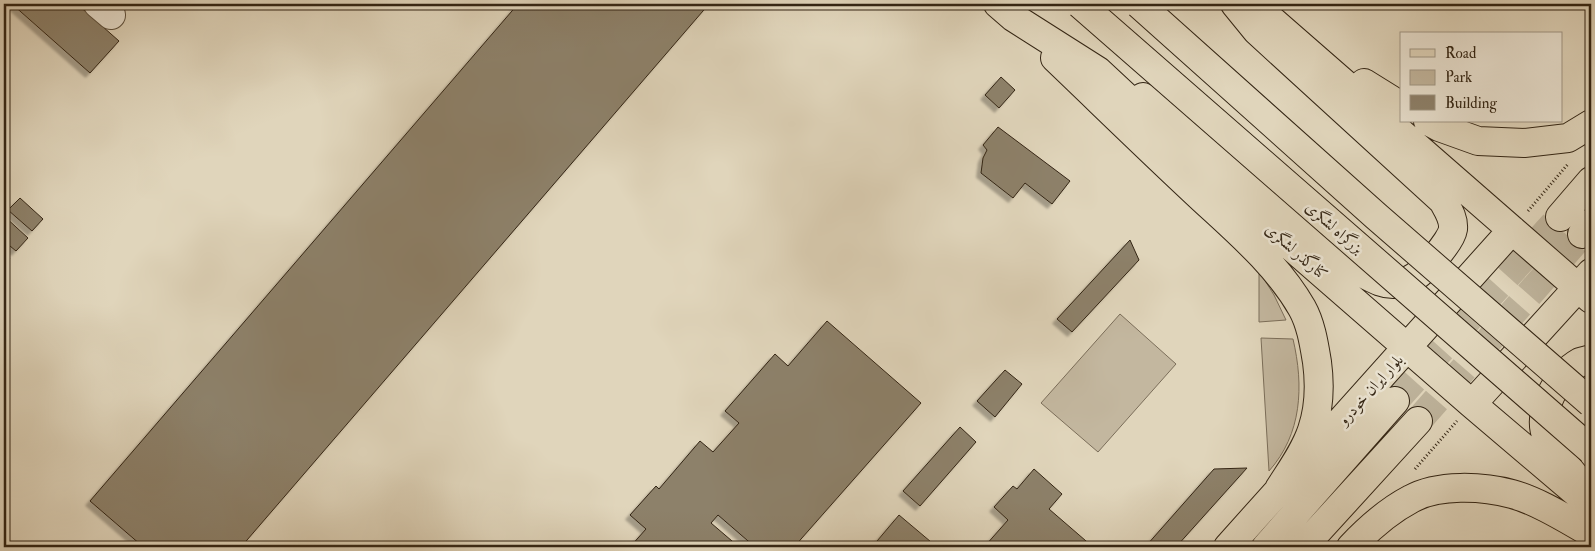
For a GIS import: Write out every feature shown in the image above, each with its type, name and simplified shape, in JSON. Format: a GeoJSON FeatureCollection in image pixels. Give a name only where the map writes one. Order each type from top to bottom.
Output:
{"type":"FeatureCollection","features":[{"type":"Feature","properties":{"kind":"main road","name":"بزرگراه لشگری"},"geometry":{"type":"LineString","coordinates":[[1080,4],[1591,450]]}},
{"type":"Feature","properties":{"kind":"main road"},"geometry":{"type":"LineString","coordinates":[[1139,4],[1368,209],[1591,403]]}},
{"type":"Feature","properties":{"kind":"main road"},"geometry":{"type":"LineString","coordinates":[[1098,71],[1178,118],[1364,274],[1381,283],[1395,284],[1412,279],[1444,247],[1453,231],[1451,215],[1443,201],[1256,32],[1235,4]]}},
{"type":"Feature","properties":{"kind":"main road"},"geometry":{"type":"LineString","coordinates":[[1253,4],[1512,230],[1587,287],[1472,404]]}},
{"type":"Feature","properties":{"kind":"main road"},"geometry":{"type":"LineString","coordinates":[[1006,10],[1164,164],[1259,252],[1283,280],[1303,310],[1314,342],[1319,375],[1318,402],[1312,430],[1301,454],[1279,489]]}},
{"type":"Feature","properties":{"kind":"main road","name":"کنارگذر لشگری"},"geometry":{"type":"LineString","coordinates":[[1006,10],[1098,71],[1216,181],[1472,404],[1591,504]]}},
{"type":"Feature","properties":{"kind":"main road"},"geometry":{"type":"LineString","coordinates":[[1298,43],[1400,105]]}},
{"type":"Feature","properties":{"kind":"main road"},"geometry":{"type":"LineString","coordinates":[[1430,122],[1478,141],[1524,144],[1568,138],[1591,124]]}},
{"type":"Feature","properties":{"kind":"main road"},"geometry":{"type":"LineString","coordinates":[[1560,217],[1591,181]]}},
{"type":"Feature","properties":{"kind":"main road","name":"بلوار ایران خودرو"},"geometry":{"type":"LineString","coordinates":[[1228,547],[1512,230]]}},
{"type":"Feature","properties":{"kind":"main road"},"geometry":{"type":"LineString","coordinates":[[1591,359],[1580,362],[1555,387],[1547,401],[1544,418],[1547,437],[1580,482],[1591,493]]}},
{"type":"Feature","properties":{"kind":"main road","name":"بلوار ایران خودرو"},"geometry":{"type":"LineString","coordinates":[[1266,547],[1395,401]]}},
{"type":"Feature","properties":{"kind":"main road"},"geometry":{"type":"LineString","coordinates":[[1303,547],[1418,421]]}},
{"type":"Feature","properties":{"kind":"main road"},"geometry":{"type":"LineString","coordinates":[[1351,547],[1392,512],[1412,498],[1440,490],[1475,488],[1513,494],[1544,507],[1591,533]]}},
{"type":"Feature","properties":{"kind":"path"},"geometry":{"type":"LineString","coordinates":[[1512,230],[1573,158]]}},
{"type":"Feature","properties":{"kind":"green space"},"geometry":{"type":"Polygon","coordinates":[[[1259,271],[1274,295],[1286,320],[1259,322],[1259,271]]]}},
{"type":"Feature","properties":{"kind":"green space"},"geometry":{"type":"Polygon","coordinates":[[[1120,314],[1176,364],[1098,452],[1041,403],[1120,314]]]}},
{"type":"Feature","properties":{"kind":"green space"},"geometry":{"type":"Polygon","coordinates":[[[1261,338],[1293,339],[1299,374],[1298,409],[1294,425],[1280,457],[1269,471],[1261,338]]]}},
{"type":"Feature","properties":{"kind":"building"},"geometry":{"type":"Polygon","coordinates":[[[12,4],[77,4],[119,41],[90,73],[12,4]]]}},
{"type":"Feature","properties":{"kind":"building"},"geometry":{"type":"Polygon","coordinates":[[[518,4],[709,4],[241,547],[139,547],[141,545],[90,501],[518,4]]]}},
{"type":"Feature","properties":{"kind":"building"},"geometry":{"type":"Polygon","coordinates":[[[1001,77],[1015,90],[999,108],[985,95],[1001,77]]]}},
{"type":"Feature","properties":{"kind":"building"},"geometry":{"type":"Polygon","coordinates":[[[998,127],[1070,181],[1052,204],[1025,183],[1013,198],[981,173],[983,158],[987,150],[983,145],[998,127]]]}},
{"type":"Feature","properties":{"kind":"building"},"geometry":{"type":"Polygon","coordinates":[[[20,198],[43,219],[32,231],[8,210],[20,198]]]}},
{"type":"Feature","properties":{"kind":"building"},"geometry":{"type":"Polygon","coordinates":[[[4,216],[28,238],[16,251],[4,241],[4,216]]]}},
{"type":"Feature","properties":{"kind":"building"},"geometry":{"type":"Polygon","coordinates":[[[1130,240],[1139,260],[1072,332],[1057,319],[1130,240]]]}},
{"type":"Feature","properties":{"kind":"building"},"geometry":{"type":"Polygon","coordinates":[[[4,253],[10,258],[4,265],[4,253]]]}},
{"type":"Feature","properties":{"kind":"building"},"geometry":{"type":"Polygon","coordinates":[[[827,321],[921,403],[794,547],[755,547],[718,515],[711,523],[739,547],[630,547],[646,529],[630,515],[656,486],[659,489],[700,441],[713,452],[739,423],[725,411],[775,354],[788,366],[827,321]]]}},
{"type":"Feature","properties":{"kind":"building"},"geometry":{"type":"Polygon","coordinates":[[[1005,370],[1022,384],[995,417],[977,401],[1005,370]]]}},
{"type":"Feature","properties":{"kind":"building"},"geometry":{"type":"Polygon","coordinates":[[[960,427],[976,442],[920,506],[903,491],[960,427]]]}},
{"type":"Feature","properties":{"kind":"building"},"geometry":{"type":"Polygon","coordinates":[[[1247,468],[1176,547],[1146,546],[1214,469],[1247,468]]]}},
{"type":"Feature","properties":{"kind":"building"},"geometry":{"type":"Polygon","coordinates":[[[1034,469],[1062,494],[1049,509],[1093,547],[985,546],[1008,520],[994,507],[1013,486],[1017,489],[1034,469]]]}},
{"type":"Feature","properties":{"kind":"building"},"geometry":{"type":"Polygon","coordinates":[[[899,515],[937,547],[872,547],[899,515]]]}},
{"type":"Feature","properties":{"kind":"tunnel"},"geometry":{"type":"LineString","coordinates":[[1395,401],[1560,217]]}},
{"type":"Feature","properties":{"kind":"tunnel"},"geometry":{"type":"LineString","coordinates":[[1418,421],[1582,234]]}}]}
